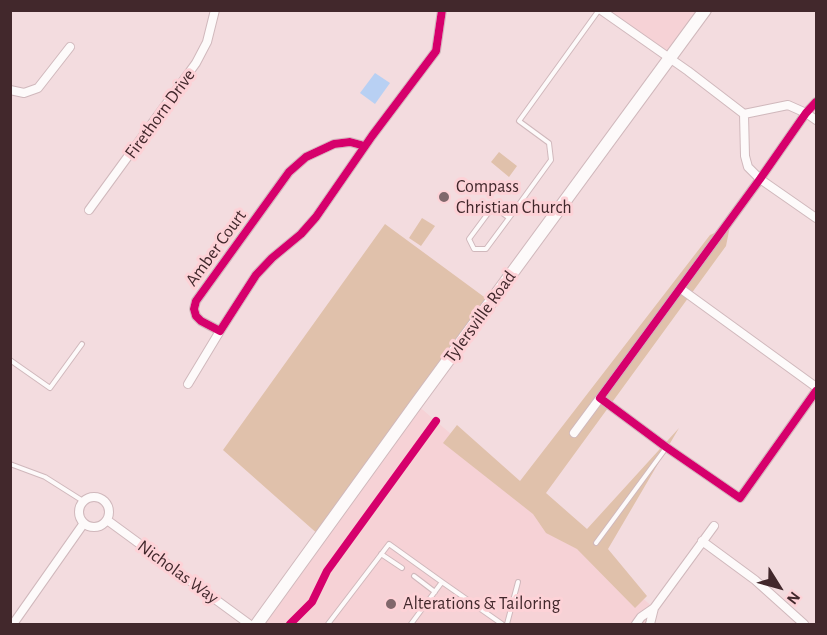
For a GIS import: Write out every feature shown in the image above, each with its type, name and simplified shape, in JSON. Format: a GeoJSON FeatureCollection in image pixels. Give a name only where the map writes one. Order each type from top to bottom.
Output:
{"type":"FeatureCollection","features":[{"type":"Feature","properties":{"kind":"main road","name":"Tylersville Road"},"geometry":{"type":"LineString","coordinates":[[256,624],[705,10]]}},
{"type":"Feature","properties":{"kind":"street","name":"Firethorn Drive"},"geometry":{"type":"LineString","coordinates":[[89,210],[196,63],[207,42],[215,10]]}},
{"type":"Feature","properties":{"kind":"street"},"geometry":{"type":"LineString","coordinates":[[188,384],[256,275],[316,217],[363,148],[435,51],[442,10]]}},
{"type":"Feature","properties":{"kind":"street"},"geometry":{"type":"LineString","coordinates":[[600,10],[696,77],[744,114],[788,105],[806,112],[816,120]]}},
{"type":"Feature","properties":{"kind":"street"},"geometry":{"type":"LineString","coordinates":[[10,90],[24,93],[38,88],[70,47]]}},
{"type":"Feature","properties":{"kind":"street"},"geometry":{"type":"LineString","coordinates":[[574,433],[681,289],[806,112],[816,102]]}},
{"type":"Feature","properties":{"kind":"street"},"geometry":{"type":"LineString","coordinates":[[744,114],[745,156],[748,167],[760,179],[816,218]]}},
{"type":"Feature","properties":{"kind":"street","name":"Amber Court"},"geometry":{"type":"LineString","coordinates":[[220,331],[196,316],[194,309],[196,302],[290,172],[306,157],[333,144],[350,142],[361,145],[363,148]]}},
{"type":"Feature","properties":{"kind":"street"},"geometry":{"type":"LineString","coordinates":[[600,399],[740,498],[816,389],[681,289]]}},
{"type":"Feature","properties":{"kind":"street"},"geometry":{"type":"LineString","coordinates":[[92,497],[101,498],[108,505],[107,519],[99,526],[84,524],[79,515],[83,501],[92,497]]}},
{"type":"Feature","properties":{"kind":"street","name":"Nicholas Way"},"geometry":{"type":"LineString","coordinates":[[107,519],[249,624]]}},
{"type":"Feature","properties":{"kind":"street"},"geometry":{"type":"LineString","coordinates":[[13,624],[84,524]]}},
{"type":"Feature","properties":{"kind":"street"},"geometry":{"type":"LineString","coordinates":[[636,624],[641,617],[654,608],[714,526]]}},
{"type":"Feature","properties":{"kind":"street"},"geometry":{"type":"LineString","coordinates":[[702,541],[755,580],[804,624]]}},
{"type":"Feature","properties":{"kind":"street"},"geometry":{"type":"LineString","coordinates":[[650,624],[654,608]]}},
{"type":"Feature","properties":{"kind":"lane"},"geometry":{"type":"LineString","coordinates":[[509,218],[501,212],[489,212],[469,239],[474,249],[486,249],[509,218],[552,160],[549,143],[519,121],[600,10]]}},
{"type":"Feature","properties":{"kind":"lane"},"geometry":{"type":"LineString","coordinates":[[10,360],[50,388],[82,344]]}},
{"type":"Feature","properties":{"kind":"lane"},"geometry":{"type":"LineString","coordinates":[[596,543],[666,447]]}},
{"type":"Feature","properties":{"kind":"lane"},"geometry":{"type":"LineString","coordinates":[[10,464],[45,477],[83,501]]}},
{"type":"Feature","properties":{"kind":"lane"},"geometry":{"type":"LineString","coordinates":[[328,624],[389,544],[504,624],[518,582]]}},
{"type":"Feature","properties":{"kind":"lane"},"geometry":{"type":"LineString","coordinates":[[381,554],[402,568]]}},
{"type":"Feature","properties":{"kind":"lane"},"geometry":{"type":"LineString","coordinates":[[414,576],[435,592]]}},
{"type":"Feature","properties":{"kind":"lane"},"geometry":{"type":"LineString","coordinates":[[411,624],[442,582]]}},
{"type":"Feature","properties":{"kind":"shaded area"},"geometry":{"type":"Polygon","coordinates":[[[601,11],[705,11],[669,59],[601,11]]]}},
{"type":"Feature","properties":{"kind":"shaded area"},"geometry":{"type":"Polygon","coordinates":[[[499,152],[517,166],[509,177],[491,162],[499,152]]]}},
{"type":"Feature","properties":{"kind":"shaded area"},"geometry":{"type":"Polygon","coordinates":[[[422,218],[435,226],[421,246],[409,238],[422,218]]]}},
{"type":"Feature","properties":{"kind":"shaded area"},"geometry":{"type":"Polygon","coordinates":[[[385,224],[491,302],[320,536],[223,450],[385,224]]]}},
{"type":"Feature","properties":{"kind":"shaded area"},"geometry":{"type":"Polygon","coordinates":[[[730,226],[726,246],[546,493],[587,529],[679,428],[608,549],[647,596],[635,608],[577,549],[546,533],[533,514],[443,443],[457,425],[520,481],[710,235],[730,226]]]}},
{"type":"Feature","properties":{"kind":"shaded area"},"geometry":{"type":"Polygon","coordinates":[[[416,404],[654,608],[650,624],[257,624],[416,404]]]}},
{"type":"Feature","properties":{"kind":"water"},"geometry":{"type":"Polygon","coordinates":[[[375,73],[390,83],[375,104],[360,93],[375,73]]]}},
{"type":"Feature","properties":{"kind":"cycle path"},"geometry":{"type":"LineString","coordinates":[[363,148],[361,145],[350,142],[334,144],[306,157],[289,172],[196,301],[194,309],[201,321],[220,331],[256,275],[316,217],[372,136],[436,51],[442,10]]}},
{"type":"Feature","properties":{"kind":"cycle path"},"geometry":{"type":"LineString","coordinates":[[816,102],[600,398],[740,498],[816,391]]}},
{"type":"Feature","properties":{"kind":"cycle path"},"geometry":{"type":"LineString","coordinates":[[290,624],[312,602],[327,571],[436,421]]}},
{"type":"Feature","properties":{"kind":"place","name":"Compass Christian Church"},"geometry":{"type":"Point","coordinates":[444,197]}},
{"type":"Feature","properties":{"kind":"place","name":"Alterations & Tailoring"},"geometry":{"type":"Point","coordinates":[391,604]}}]}
